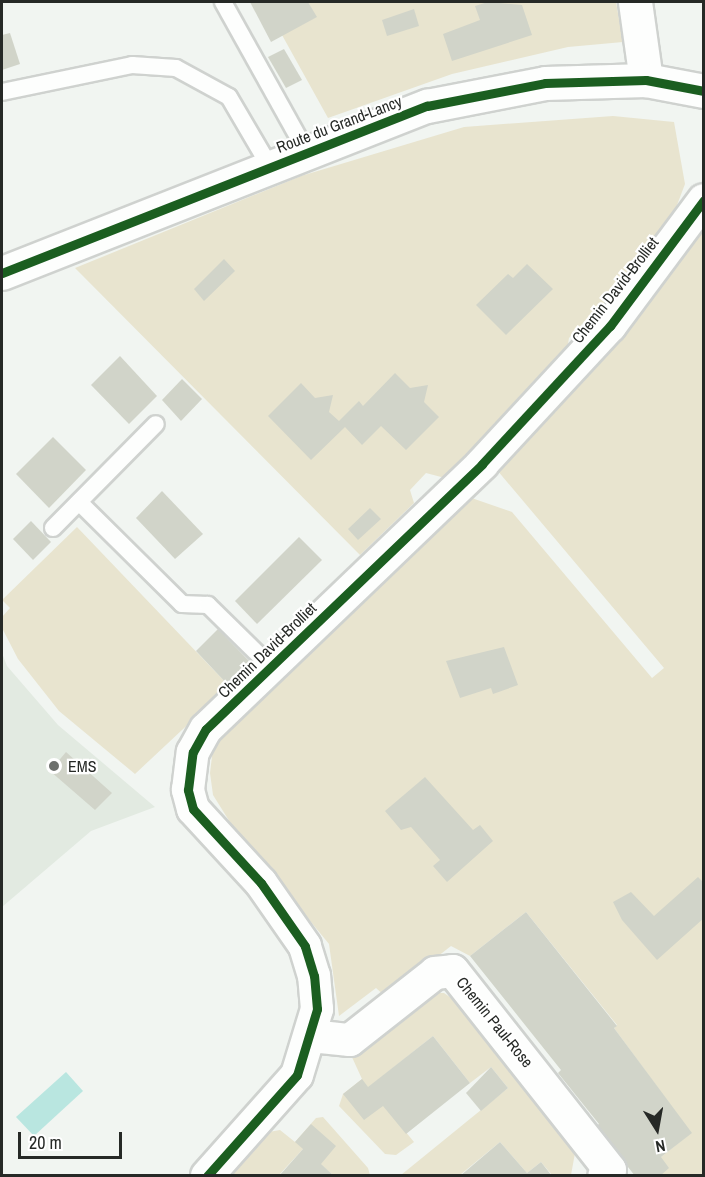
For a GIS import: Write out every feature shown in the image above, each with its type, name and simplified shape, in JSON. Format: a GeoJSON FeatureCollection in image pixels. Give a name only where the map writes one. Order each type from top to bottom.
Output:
{"type":"FeatureCollection","features":[{"type":"Feature","properties":{"kind":"street"},"geometry":{"type":"LineString","coordinates":[[635,2],[646,80]]}},
{"type":"Feature","properties":{"kind":"street","name":"Route du Grand-Lancy"},"geometry":{"type":"LineString","coordinates":[[2,273],[427,106],[492,91],[545,83],[646,80],[704,91]]}},
{"type":"Feature","properties":{"kind":"street","name":"Chemin David-Brolliet"},"geometry":{"type":"LineString","coordinates":[[207,1176],[297,1075],[317,1009],[314,976],[305,946],[261,883],[206,827],[193,809],[188,790],[193,752],[206,729],[482,464],[586,352],[704,200]]}},
{"type":"Feature","properties":{"kind":"street","name":"Chemin Paul-Rose"},"geometry":{"type":"LineString","coordinates":[[310,1036],[350,1040],[435,974],[453,971],[610,1170],[604,1176]]}},
{"type":"Feature","properties":{"kind":"lane"},"geometry":{"type":"LineString","coordinates":[[223,2],[306,152]]}},
{"type":"Feature","properties":{"kind":"lane"},"geometry":{"type":"LineString","coordinates":[[2,92],[132,65],[176,68],[229,97],[270,167]]}},
{"type":"Feature","properties":{"kind":"lane"},"geometry":{"type":"LineString","coordinates":[[53,528],[156,424]]}},
{"type":"Feature","properties":{"kind":"lane"},"geometry":{"type":"LineString","coordinates":[[79,502],[182,604],[208,605],[272,667]]}},
{"type":"Feature","properties":{"kind":"shaded area"},"geometry":{"type":"Polygon","coordinates":[[[308,2],[616,2],[623,42],[568,47],[452,74],[328,118],[282,35],[316,17],[308,2]]]}},
{"type":"Feature","properties":{"kind":"shaded area"},"geometry":{"type":"Polygon","coordinates":[[[613,116],[674,122],[685,184],[671,221],[605,311],[597,308],[569,338],[565,362],[445,478],[426,473],[410,490],[414,503],[360,555],[75,268],[301,176],[464,127],[613,116]]]}},
{"type":"Feature","properties":{"kind":"shaded area"},"geometry":{"type":"Polygon","coordinates":[[[703,231],[703,1175],[660,1175],[661,1157],[691,1133],[614,1028],[617,1025],[526,912],[470,956],[451,946],[386,997],[376,988],[339,1016],[329,944],[233,827],[213,795],[210,773],[213,748],[254,695],[463,495],[512,512],[652,678],[664,668],[497,470],[588,373],[681,247],[703,231]]]}},
{"type":"Feature","properties":{"kind":"shaded area"},"geometry":{"type":"Polygon","coordinates":[[[77,527],[229,686],[135,774],[59,711],[18,659],[2,628],[2,617],[10,608],[2,600],[77,527]]]}},
{"type":"Feature","properties":{"kind":"shaded area","name":"EMS"},"geometry":{"type":"Polygon","coordinates":[[[2,653],[7,666],[58,725],[155,807],[91,831],[2,907],[2,653]]]}},
{"type":"Feature","properties":{"kind":"shaded area"},"geometry":{"type":"Polygon","coordinates":[[[431,993],[444,993],[457,1002],[575,1153],[571,1175],[552,1175],[541,1162],[527,1173],[500,1142],[460,1175],[401,1175],[508,1088],[491,1067],[470,1083],[433,1036],[369,1087],[414,1142],[396,1155],[385,1154],[339,1106],[343,1094],[362,1079],[351,1055],[431,993]]]}},
{"type":"Feature","properties":{"kind":"shaded area"},"geometry":{"type":"Polygon","coordinates":[[[323,1117],[368,1168],[370,1175],[333,1175],[303,1149],[279,1175],[230,1176],[269,1132],[280,1130],[295,1142],[316,1118],[323,1117]]]}},
{"type":"Feature","properties":{"kind":"water"},"geometry":{"type":"Polygon","coordinates":[[[66,1072],[83,1091],[34,1136],[16,1117],[66,1072]]]}},
{"type":"Feature","properties":{"kind":"building"},"geometry":{"type":"Polygon","coordinates":[[[250,2],[308,2],[317,17],[271,42],[250,2]]]}},
{"type":"Feature","properties":{"kind":"building"},"geometry":{"type":"Polygon","coordinates":[[[488,2],[522,5],[532,35],[452,61],[443,34],[480,20],[475,6],[488,2]]]}},
{"type":"Feature","properties":{"kind":"building"},"geometry":{"type":"Polygon","coordinates":[[[414,9],[419,26],[387,36],[382,20],[414,9]]]}},
{"type":"Feature","properties":{"kind":"building"},"geometry":{"type":"Polygon","coordinates":[[[10,33],[20,64],[2,70],[2,35],[10,33]]]}},
{"type":"Feature","properties":{"kind":"building"},"geometry":{"type":"Polygon","coordinates":[[[284,49],[302,80],[286,88],[268,57],[284,49]]]}},
{"type":"Feature","properties":{"kind":"building"},"geometry":{"type":"Polygon","coordinates":[[[224,259],[235,271],[204,301],[194,289],[224,259]]]}},
{"type":"Feature","properties":{"kind":"building"},"geometry":{"type":"Polygon","coordinates":[[[527,264],[553,289],[506,335],[476,305],[508,274],[513,278],[527,264]]]}},
{"type":"Feature","properties":{"kind":"building"},"geometry":{"type":"Polygon","coordinates":[[[120,356],[157,396],[129,424],[91,385],[120,356]]]}},
{"type":"Feature","properties":{"kind":"building"},"geometry":{"type":"Polygon","coordinates":[[[395,373],[410,388],[428,385],[424,402],[439,417],[406,450],[381,426],[362,445],[345,427],[311,460],[268,416],[301,383],[315,398],[333,395],[329,412],[339,421],[359,401],[363,406],[395,373]]]}},
{"type":"Feature","properties":{"kind":"building"},"geometry":{"type":"Polygon","coordinates":[[[182,379],[202,399],[181,421],[162,400],[182,379]]]}},
{"type":"Feature","properties":{"kind":"building"},"geometry":{"type":"Polygon","coordinates":[[[53,437],[86,470],[49,508],[16,474],[53,437]]]}},
{"type":"Feature","properties":{"kind":"building"},"geometry":{"type":"Polygon","coordinates":[[[162,491],[203,534],[175,559],[136,518],[162,491]]]}},
{"type":"Feature","properties":{"kind":"building"},"geometry":{"type":"Polygon","coordinates":[[[370,508],[381,519],[358,540],[348,529],[370,508]]]}},
{"type":"Feature","properties":{"kind":"building"},"geometry":{"type":"Polygon","coordinates":[[[31,521],[51,542],[33,560],[13,539],[31,521]]]}},
{"type":"Feature","properties":{"kind":"building"},"geometry":{"type":"Polygon","coordinates":[[[299,537],[322,560],[257,624],[235,601],[299,537]]]}},
{"type":"Feature","properties":{"kind":"building"},"geometry":{"type":"Polygon","coordinates":[[[218,629],[251,663],[228,685],[196,651],[218,629]]]}},
{"type":"Feature","properties":{"kind":"building"},"geometry":{"type":"Polygon","coordinates":[[[504,647],[518,685],[493,694],[491,688],[460,698],[446,661],[504,647]]]}},
{"type":"Feature","properties":{"kind":"building"},"geometry":{"type":"Polygon","coordinates":[[[66,752],[112,793],[95,810],[50,771],[66,752]]]}},
{"type":"Feature","properties":{"kind":"building"},"geometry":{"type":"Polygon","coordinates":[[[425,777],[473,830],[480,825],[493,841],[447,882],[433,866],[440,860],[411,827],[401,830],[385,811],[425,777]]]}},
{"type":"Feature","properties":{"kind":"building"},"geometry":{"type":"Polygon","coordinates":[[[698,877],[704,883],[704,918],[657,960],[622,920],[613,902],[631,892],[654,916],[698,877]]]}},
{"type":"Feature","properties":{"kind":"building"},"geometry":{"type":"Polygon","coordinates":[[[526,912],[617,1026],[614,1028],[692,1133],[661,1157],[669,1168],[660,1176],[635,1176],[596,1126],[599,1124],[558,1073],[561,1070],[470,956],[526,912]]]}},
{"type":"Feature","properties":{"kind":"building"},"geometry":{"type":"Polygon","coordinates":[[[433,1036],[470,1083],[406,1134],[383,1106],[364,1120],[343,1094],[362,1079],[368,1087],[433,1036]]]}},
{"type":"Feature","properties":{"kind":"building"},"geometry":{"type":"Polygon","coordinates":[[[491,1067],[508,1088],[481,1111],[466,1093],[491,1067]]]}},
{"type":"Feature","properties":{"kind":"building"},"geometry":{"type":"Polygon","coordinates":[[[311,1124],[336,1146],[321,1164],[334,1176],[279,1176],[303,1149],[295,1142],[311,1124]]]}},
{"type":"Feature","properties":{"kind":"building"},"geometry":{"type":"Polygon","coordinates":[[[500,1142],[527,1173],[541,1162],[552,1176],[460,1176],[500,1142]]]}},
{"type":"Feature","properties":{"kind":"cycle path"},"geometry":{"type":"LineString","coordinates":[[2,273],[427,106],[545,83],[646,80],[704,91]]}},
{"type":"Feature","properties":{"kind":"cycle path"},"geometry":{"type":"LineString","coordinates":[[207,1176],[297,1075],[317,1009],[314,976],[305,946],[261,883],[193,809],[188,790],[193,752],[206,729],[482,464],[610,326],[704,200]]}},
{"type":"Feature","properties":{"kind":"place","name":"EMS"},"geometry":{"type":"Point","coordinates":[54,766]}}]}
